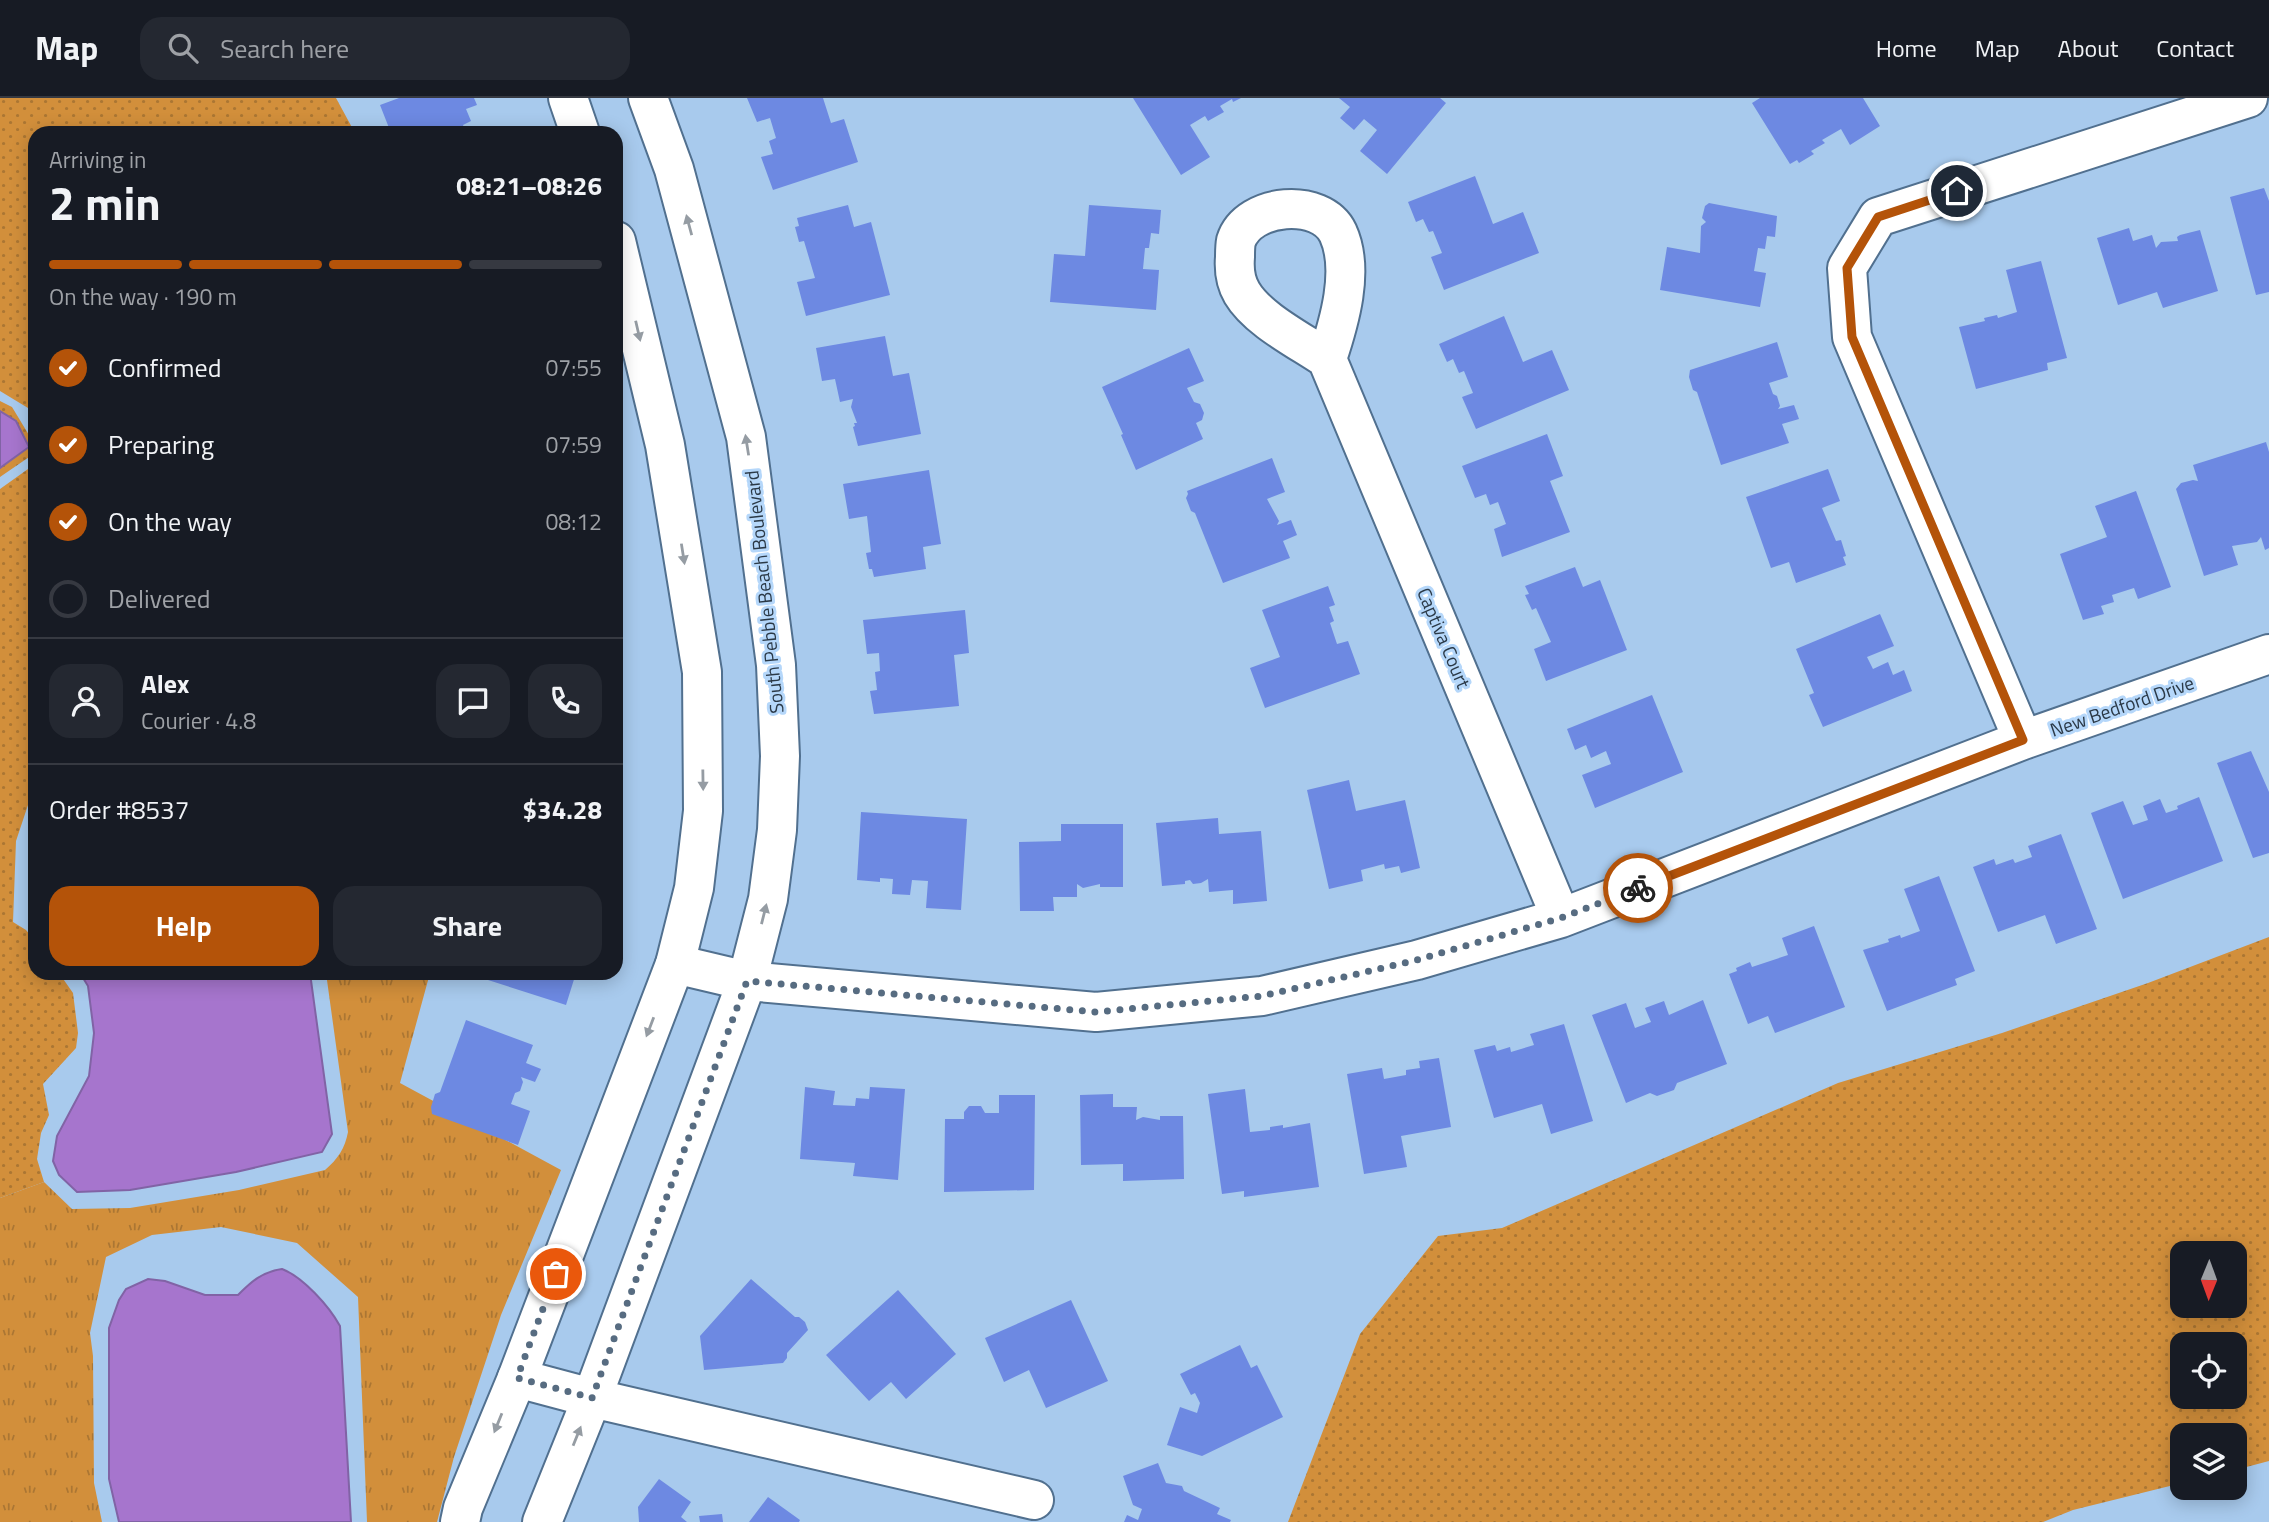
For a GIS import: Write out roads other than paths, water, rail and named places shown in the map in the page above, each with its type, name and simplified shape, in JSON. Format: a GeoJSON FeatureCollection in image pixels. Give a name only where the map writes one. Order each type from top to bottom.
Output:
{"type":"FeatureCollection","features":[{"type":"Feature","properties":{"kind":"street"},"geometry":{"type":"LineString","coordinates":[[568,98],[578,126]]}},
{"type":"Feature","properties":{"kind":"street","name":"South Pebble Beach Boulevard"},"geometry":{"type":"LineString","coordinates":[[542,1522],[592,1398],[747,981],[768,899],[777,830],[780,756],[776,665],[746,437],[674,169],[648,98]]}},
{"type":"Feature","properties":{"kind":"street"},"geometry":{"type":"LineString","coordinates":[[2023,740],[1852,337],[1847,268],[1878,217],[2248,98]]}},
{"type":"Feature","properties":{"kind":"street"},"geometry":{"type":"LineString","coordinates":[[460,1522],[463,1508],[517,1378],[675,964],[694,888],[703,811],[702,672],[665,445],[623,270]]}},
{"type":"Feature","properties":{"kind":"street","name":"Captiva Court"},"geometry":{"type":"LineString","coordinates":[[1326,359],[1561,918]]}},
{"type":"Feature","properties":{"kind":"street","name":"New Bedford Drive"},"geometry":{"type":"LineString","coordinates":[[675,964],[747,981],[1096,1012],[1262,996],[1417,960],[1561,918],[2023,740],[2269,654]]}},
{"type":"Feature","properties":{"kind":"street"},"geometry":{"type":"LineString","coordinates":[[517,1378],[592,1398],[1034,1500]]}}]}
